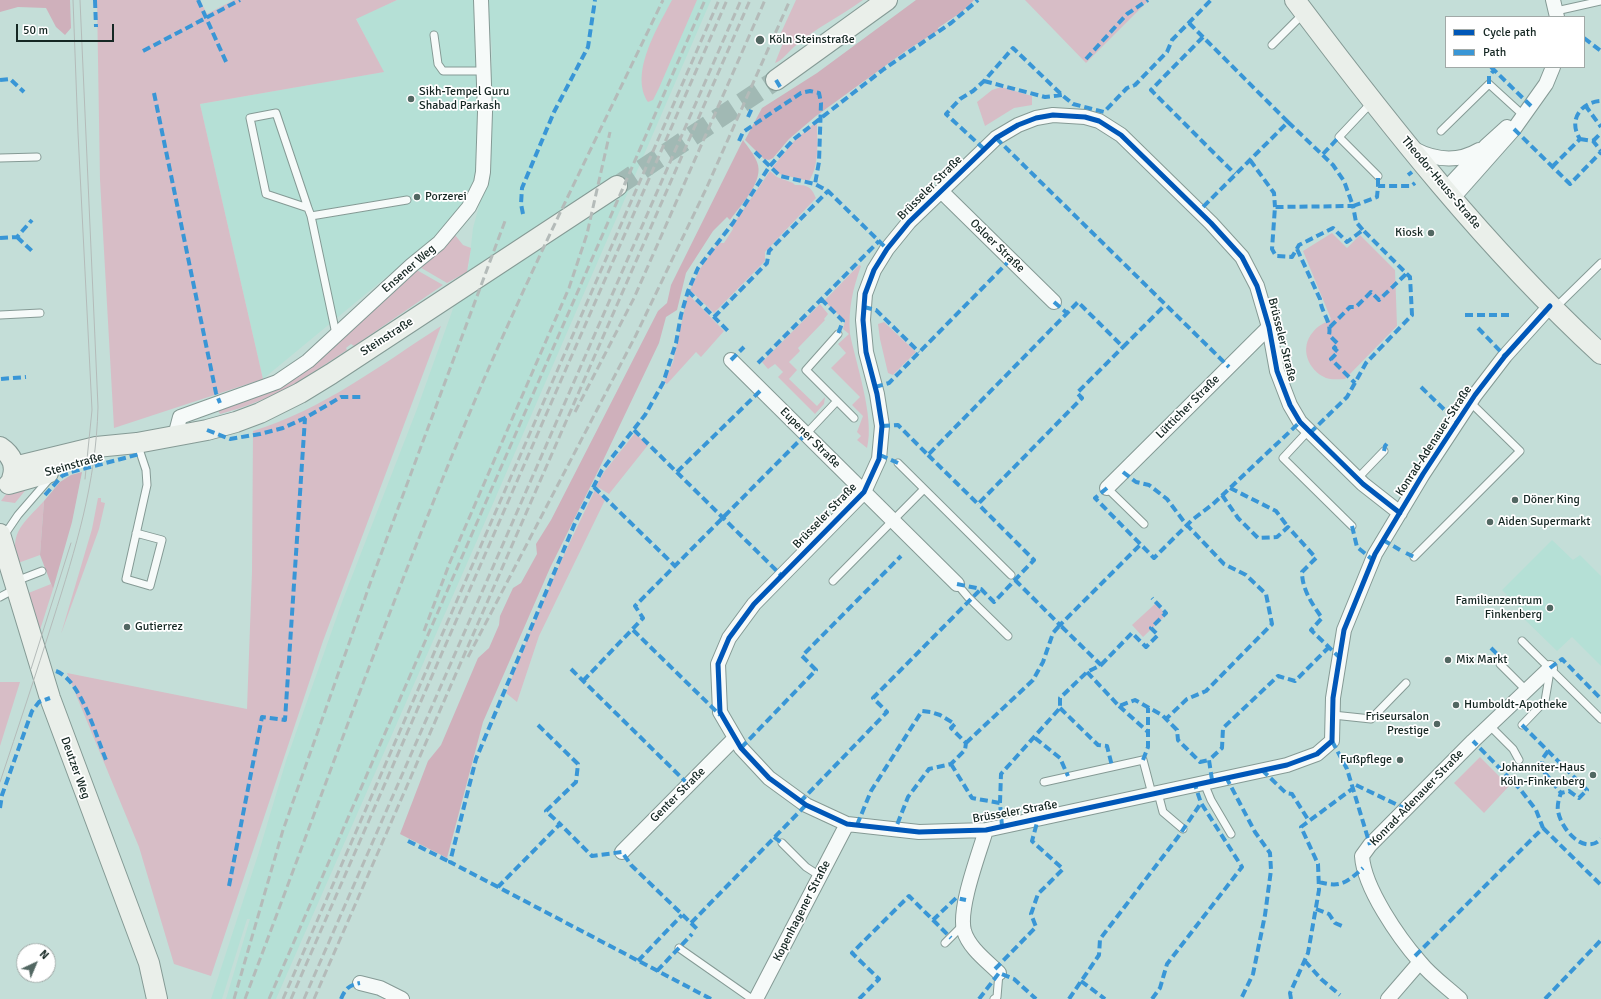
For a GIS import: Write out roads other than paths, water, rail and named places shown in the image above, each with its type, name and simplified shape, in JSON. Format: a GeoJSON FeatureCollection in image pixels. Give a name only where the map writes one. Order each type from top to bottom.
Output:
{"type":"FeatureCollection","features":[{"type":"Feature","properties":{"kind":"main road"},"geometry":{"type":"LineString","coordinates":[[776,80],[887,0]]}},
{"type":"Feature","properties":{"kind":"main road","name":"Theodor-Heuss-Straße"},"geometry":{"type":"LineString","coordinates":[[1300,6],[1372,102],[1449,195],[1552,308],[1601,354]]}},
{"type":"Feature","properties":{"kind":"main road","name":"Steinstraße"},"geometry":{"type":"LineString","coordinates":[[8,480],[96,447],[137,443],[175,436],[236,422],[260,413],[300,393],[617,186]]}},
{"type":"Feature","properties":{"kind":"main road","name":"Steinstraße"},"geometry":{"type":"LineString","coordinates":[[8,480],[52,471],[107,456],[137,443]]}},
{"type":"Feature","properties":{"kind":"main road"},"geometry":{"type":"LineString","coordinates":[[0,447],[7,452],[12,459],[8,480]]}},
{"type":"Feature","properties":{"kind":"main road","name":"Deutzer Weg"},"geometry":{"type":"LineString","coordinates":[[1,536],[11,589],[149,963],[157,999]]}},
{"type":"Feature","properties":{"kind":"street","name":"Ensener Weg"},"geometry":{"type":"LineString","coordinates":[[175,436],[180,417],[277,382],[308,361],[412,265],[439,243],[469,206],[481,183],[483,172],[485,112],[480,0]]}},
{"type":"Feature","properties":{"kind":"street"},"geometry":{"type":"LineString","coordinates":[[1449,195],[1503,143],[1546,84],[1553,68]]}},
{"type":"Feature","properties":{"kind":"street","name":"Brüsseler Straße"},"geometry":{"type":"LineString","coordinates":[[1332,741],[1317,754],[1287,765],[986,830],[919,832],[847,824],[806,805],[784,791],[769,778],[734,739],[720,712],[718,664],[729,638],[754,604],[864,492],[879,459],[882,430],[877,394],[866,352],[863,320],[865,294],[874,270],[887,249],[909,222],[996,138],[1018,125],[1036,118],[1053,115],[1084,117],[1100,120],[1121,135],[1211,222],[1242,257],[1257,286],[1269,327],[1277,371],[1290,405],[1300,422],[1357,479],[1400,513]]}},
{"type":"Feature","properties":{"kind":"street"},"geometry":{"type":"LineString","coordinates":[[1409,146],[1426,155],[1445,159],[1470,155],[1486,146],[1523,115]]}},
{"type":"Feature","properties":{"kind":"street"},"geometry":{"type":"LineString","coordinates":[[1449,195],[1486,146]]}},
{"type":"Feature","properties":{"kind":"street","name":"Osloer Straße"},"geometry":{"type":"LineString","coordinates":[[941,191],[1054,302]]}},
{"type":"Feature","properties":{"kind":"street","name":"Konrad-Adenauer-Straße"},"geometry":{"type":"LineString","coordinates":[[1332,741],[1333,698],[1344,630],[1375,554],[1470,402],[1505,356],[1552,308]]}},
{"type":"Feature","properties":{"kind":"street","name":"Lütticher Straße"},"geometry":{"type":"LineString","coordinates":[[1107,488],[1269,327]]}},
{"type":"Feature","properties":{"kind":"street","name":"Eupener Straße"},"geometry":{"type":"LineString","coordinates":[[731,360],[958,584]]}},
{"type":"Feature","properties":{"kind":"street","name":"Konrad-Adenauer-Straße"},"geometry":{"type":"LineString","coordinates":[[1460,999],[1420,962],[1380,904],[1366,878],[1362,856],[1370,845],[1550,668]]}},
{"type":"Feature","properties":{"kind":"street","name":"Genter Straße"},"geometry":{"type":"LineString","coordinates":[[622,852],[734,739]]}},
{"type":"Feature","properties":{"kind":"street","name":"Kopenhagener Straße"},"geometry":{"type":"LineString","coordinates":[[756,999],[847,824]]}},
{"type":"Feature","properties":{"kind":"street"},"geometry":{"type":"LineString","coordinates":[[986,830],[962,917],[964,932],[973,947],[999,973]]}},
{"type":"Feature","properties":{"kind":"street"},"geometry":{"type":"LineString","coordinates":[[1388,999],[1420,962]]}},
{"type":"Feature","properties":{"kind":"street"},"geometry":{"type":"LineString","coordinates":[[360,983],[380,988],[402,999]]}},
{"type":"Feature","properties":{"kind":"lane"},"geometry":{"type":"LineString","coordinates":[[1555,9],[1601,1]]}},
{"type":"Feature","properties":{"kind":"lane"},"geometry":{"type":"LineString","coordinates":[[1272,45],[1300,6]]}},
{"type":"Feature","properties":{"kind":"lane"},"geometry":{"type":"LineString","coordinates":[[434,35],[438,64],[443,71],[484,71]]}},
{"type":"Feature","properties":{"kind":"lane"},"geometry":{"type":"LineString","coordinates":[[1441,131],[1489,84],[1523,115]]}},
{"type":"Feature","properties":{"kind":"lane"},"geometry":{"type":"LineString","coordinates":[[1372,102],[1339,137],[1378,176]]}},
{"type":"Feature","properties":{"kind":"lane"},"geometry":{"type":"LineString","coordinates":[[308,208],[266,194],[250,118],[276,113],[308,208],[336,334]]}},
{"type":"Feature","properties":{"kind":"lane"},"geometry":{"type":"LineString","coordinates":[[0,158],[37,157]]}},
{"type":"Feature","properties":{"kind":"lane"},"geometry":{"type":"LineString","coordinates":[[310,216],[407,200]]}},
{"type":"Feature","properties":{"kind":"lane"},"geometry":{"type":"LineString","coordinates":[[1552,308],[1601,263]]}},
{"type":"Feature","properties":{"kind":"lane"},"geometry":{"type":"LineString","coordinates":[[0,315],[40,313]]}},
{"type":"Feature","properties":{"kind":"lane"},"geometry":{"type":"LineString","coordinates":[[838,334],[806,370],[854,418]]}},
{"type":"Feature","properties":{"kind":"lane"},"geometry":{"type":"LineString","coordinates":[[806,434],[837,401]]}},
{"type":"Feature","properties":{"kind":"lane"},"geometry":{"type":"LineString","coordinates":[[1414,557],[1520,451],[1470,402]]}},
{"type":"Feature","properties":{"kind":"lane"},"geometry":{"type":"LineString","coordinates":[[1309,430],[1283,458],[1352,526]]}},
{"type":"Feature","properties":{"kind":"lane"},"geometry":{"type":"LineString","coordinates":[[136,534],[162,540],[150,586],[126,579],[146,485],[146,470],[137,443]]}},
{"type":"Feature","properties":{"kind":"lane"},"geometry":{"type":"LineString","coordinates":[[1357,479],[1384,451]]}},
{"type":"Feature","properties":{"kind":"lane"},"geometry":{"type":"LineString","coordinates":[[898,463],[1011,575]]}},
{"type":"Feature","properties":{"kind":"lane"},"geometry":{"type":"LineString","coordinates":[[1,536],[50,479],[52,471]]}},
{"type":"Feature","properties":{"kind":"lane"},"geometry":{"type":"LineString","coordinates":[[1107,488],[1144,524]]}},
{"type":"Feature","properties":{"kind":"lane"},"geometry":{"type":"LineString","coordinates":[[833,581],[924,489]]}},
{"type":"Feature","properties":{"kind":"lane"},"geometry":{"type":"LineString","coordinates":[[11,589],[42,572]]}},
{"type":"Feature","properties":{"kind":"lane"},"geometry":{"type":"LineString","coordinates":[[958,584],[968,597],[1008,636]]}},
{"type":"Feature","properties":{"kind":"lane"},"geometry":{"type":"LineString","coordinates":[[1522,641],[1601,719]]}},
{"type":"Feature","properties":{"kind":"lane"},"geometry":{"type":"LineString","coordinates":[[1500,664],[1527,690]]}},
{"type":"Feature","properties":{"kind":"lane"},"geometry":{"type":"LineString","coordinates":[[1522,725],[1545,701],[1550,668]]}},
{"type":"Feature","properties":{"kind":"lane"},"geometry":{"type":"LineString","coordinates":[[1333,716],[1370,719],[1406,683]]}},
{"type":"Feature","properties":{"kind":"lane"},"geometry":{"type":"LineString","coordinates":[[1490,726],[1513,749],[1519,760]]}},
{"type":"Feature","properties":{"kind":"lane"},"geometry":{"type":"LineString","coordinates":[[1044,782],[1143,760],[1163,812],[1183,829]]}},
{"type":"Feature","properties":{"kind":"lane"},"geometry":{"type":"LineString","coordinates":[[1204,783],[1211,800],[1231,834]]}},
{"type":"Feature","properties":{"kind":"lane"},"geometry":{"type":"LineString","coordinates":[[782,843],[806,867],[820,876]]}},
{"type":"Feature","properties":{"kind":"lane"},"geometry":{"type":"LineString","coordinates":[[945,943],[963,925]]}},
{"type":"Feature","properties":{"kind":"lane"},"geometry":{"type":"LineString","coordinates":[[679,948],[752,999]]}},
{"type":"Feature","properties":{"kind":"lane"},"geometry":{"type":"LineString","coordinates":[[994,999],[997,997],[999,973]]}},
{"type":"Feature","properties":{"kind":"tunnel"},"geometry":{"type":"LineString","coordinates":[[617,186],[776,80]]}},
{"type":"Feature","properties":{"kind":"tram line"},"geometry":{"type":"LineString","coordinates":[[73,0],[92,410],[85,479]]}},
{"type":"Feature","properties":{"kind":"tram line"},"geometry":{"type":"LineString","coordinates":[[0,782],[47,640],[77,541],[89,489],[96,435],[98,407],[80,0]]}},
{"type":"Feature","properties":{"kind":"tram line"},"geometry":{"type":"LineString","coordinates":[[31,669],[71,543]]}},
{"type":"Feature","properties":{"kind":"railway"},"geometry":{"type":"LineString","coordinates":[[245,999],[406,571],[486,374],[535,267],[663,0]]}},
{"type":"Feature","properties":{"kind":"railway"},"geometry":{"type":"LineString","coordinates":[[269,999],[705,0]]}},
{"type":"Feature","properties":{"kind":"railway"},"geometry":{"type":"LineString","coordinates":[[283,999],[719,0]]}},
{"type":"Feature","properties":{"kind":"railway"},"geometry":{"type":"LineString","coordinates":[[291,999],[727,0]]}},
{"type":"Feature","properties":{"kind":"railway"},"geometry":{"type":"LineString","coordinates":[[304,999],[741,0]]}},
{"type":"Feature","properties":{"kind":"railway"},"geometry":{"type":"LineString","coordinates":[[314,999],[750,0]]}},
{"type":"Feature","properties":{"kind":"railway"},"geometry":{"type":"LineString","coordinates":[[575,412],[634,298],[765,0]]}},
{"type":"Feature","properties":{"kind":"railway"},"geometry":{"type":"LineString","coordinates":[[468,657],[636,335],[706,189],[790,0]]}},
{"type":"Feature","properties":{"kind":"railway"},"geometry":{"type":"LineString","coordinates":[[424,631],[450,562],[569,288],[587,234],[610,132]]}},
{"type":"Feature","properties":{"kind":"railway"},"geometry":{"type":"LineString","coordinates":[[234,999],[283,830],[371,581],[505,221]]}},
{"type":"Feature","properties":{"kind":"place","name":"Köln Steinstraße"},"geometry":{"type":"Point","coordinates":[760,40]}},
{"type":"Feature","properties":{"kind":"place","name":"Sikh-Tempel Guru Shabad Parkash"},"geometry":{"type":"Point","coordinates":[411,99]}},
{"type":"Feature","properties":{"kind":"place","name":"Porzerei"},"geometry":{"type":"Point","coordinates":[417,197]}},
{"type":"Feature","properties":{"kind":"place","name":"Kiosk"},"geometry":{"type":"Point","coordinates":[1431,233]}},
{"type":"Feature","properties":{"kind":"place","name":"Döner King"},"geometry":{"type":"Point","coordinates":[1515,500]}},
{"type":"Feature","properties":{"kind":"place","name":"Aiden Supermarkt"},"geometry":{"type":"Point","coordinates":[1490,522]}},
{"type":"Feature","properties":{"kind":"place","name":"Familienzentrum Finkenberg"},"geometry":{"type":"Point","coordinates":[1550,608]}},
{"type":"Feature","properties":{"kind":"place","name":"Gutierrez"},"geometry":{"type":"Point","coordinates":[127,627]}},
{"type":"Feature","properties":{"kind":"place","name":"Mix Markt"},"geometry":{"type":"Point","coordinates":[1448,660]}},
{"type":"Feature","properties":{"kind":"place","name":"Humboldt-Apotheke"},"geometry":{"type":"Point","coordinates":[1456,705]}},
{"type":"Feature","properties":{"kind":"place","name":"Friseursalon Prestige"},"geometry":{"type":"Point","coordinates":[1437,724]}},
{"type":"Feature","properties":{"kind":"place","name":"Fußpflege"},"geometry":{"type":"Point","coordinates":[1400,760]}},
{"type":"Feature","properties":{"kind":"place","name":"Johanniter-Haus Köln-Finkenberg"},"geometry":{"type":"Point","coordinates":[1593,775]}}]}
